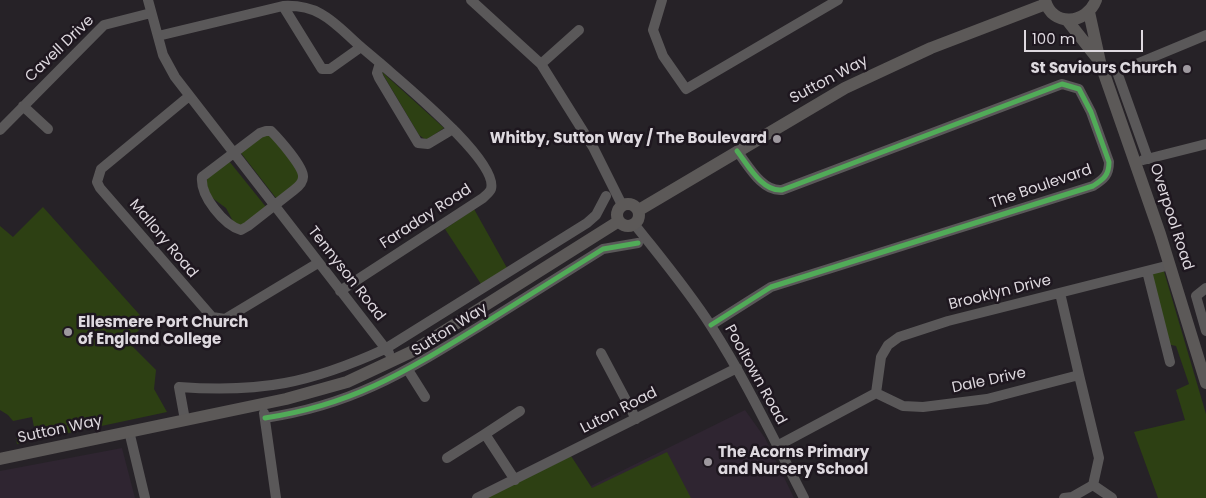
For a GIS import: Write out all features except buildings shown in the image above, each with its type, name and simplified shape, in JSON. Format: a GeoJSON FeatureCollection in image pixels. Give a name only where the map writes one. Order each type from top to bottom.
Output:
{"type":"FeatureCollection","features":[{"type":"Feature","properties":{"kind":"main road"},"geometry":{"type":"LineString","coordinates":[[1067,20],[1082,18],[1089,12],[1096,0]]}},
{"type":"Feature","properties":{"kind":"main road","name":"Overpool Road"},"geometry":{"type":"LineString","coordinates":[[1046,2],[1052,12],[1067,20],[1100,62]]}},
{"type":"Feature","properties":{"kind":"main road","name":"Sutton Way"},"geometry":{"type":"LineString","coordinates":[[639,210],[845,88],[931,48],[1046,2]]}},
{"type":"Feature","properties":{"kind":"main road","name":"Overpool Road"},"geometry":{"type":"LineString","coordinates":[[1089,12],[1100,62],[1170,266],[1206,383]]}},
{"type":"Feature","properties":{"kind":"main road"},"geometry":{"type":"LineString","coordinates":[[622,205],[633,205],[639,210],[639,218],[635,225],[627,227],[619,221],[617,214],[622,205]]}},
{"type":"Feature","properties":{"kind":"main road","name":"Sutton Way"},"geometry":{"type":"LineString","coordinates":[[0,459],[263,404],[347,382],[394,360],[619,221]]}},
{"type":"Feature","properties":{"kind":"street","name":"Tennyson Road"},"geometry":{"type":"LineString","coordinates":[[148,0],[163,55],[188,96],[394,360]]}},
{"type":"Feature","properties":{"kind":"street"},"geometry":{"type":"LineString","coordinates":[[471,0],[541,64],[593,147],[622,205]]}},
{"type":"Feature","properties":{"kind":"street"},"geometry":{"type":"LineString","coordinates":[[662,0],[653,30],[663,56],[686,89],[838,0]]}},
{"type":"Feature","properties":{"kind":"street","name":"Faraday Road"},"geometry":{"type":"LineString","coordinates":[[158,36],[283,6],[298,5],[312,8],[325,15],[362,47],[470,146],[490,181],[490,189],[483,198],[340,291]]}},
{"type":"Feature","properties":{"kind":"street"},"geometry":{"type":"LineString","coordinates":[[283,6],[322,69],[330,68],[362,47]]}},
{"type":"Feature","properties":{"kind":"street","name":"Cavell Drive"},"geometry":{"type":"LineString","coordinates":[[0,130],[104,25],[151,13]]}},
{"type":"Feature","properties":{"kind":"street"},"geometry":{"type":"LineString","coordinates":[[541,64],[579,30]]}},
{"type":"Feature","properties":{"kind":"street"},"geometry":{"type":"LineString","coordinates":[[1148,158],[1117,72],[1206,35]]}},
{"type":"Feature","properties":{"kind":"street"},"geometry":{"type":"LineString","coordinates":[[380,63],[377,72],[379,78],[418,142],[428,144],[452,129]]}},
{"type":"Feature","properties":{"kind":"street","name":"The Boulevard"},"geometry":{"type":"LineString","coordinates":[[711,325],[771,287],[1093,186],[1103,180],[1109,173],[1109,162],[1085,99],[1078,89],[1062,84],[782,190],[767,187],[736,151]]}},
{"type":"Feature","properties":{"kind":"street","name":"Mallory Road"},"geometry":{"type":"LineString","coordinates":[[188,96],[101,169],[98,177],[100,188],[212,317],[225,318],[318,263]]}},
{"type":"Feature","properties":{"kind":"street"},"geometry":{"type":"LineString","coordinates":[[24,106],[48,129]]}},
{"type":"Feature","properties":{"kind":"street"},"geometry":{"type":"LineString","coordinates":[[271,131],[296,163],[304,177],[301,184],[241,230],[226,222],[203,190],[202,178],[234,154],[260,133],[271,131]]}},
{"type":"Feature","properties":{"kind":"street"},"geometry":{"type":"LineString","coordinates":[[1135,162],[1206,144]]}},
{"type":"Feature","properties":{"kind":"street","name":"Sutton Way"},"geometry":{"type":"LineString","coordinates":[[185,420],[179,386],[234,390],[278,385],[332,371],[386,349],[587,223],[601,211],[606,196]]}},
{"type":"Feature","properties":{"kind":"street","name":"Pooltown Road"},"geometry":{"type":"LineString","coordinates":[[635,225],[676,276],[711,325],[737,368],[804,498]]}},
{"type":"Feature","properties":{"kind":"street","name":"Sutton Way"},"geometry":{"type":"LineString","coordinates":[[265,418],[331,404],[366,391],[408,370],[603,249],[638,243]]}},
{"type":"Feature","properties":{"kind":"street","name":"Brooklyn Drive"},"geometry":{"type":"LineString","coordinates":[[876,393],[880,357],[888,345],[899,337],[948,321],[1170,266]]}},
{"type":"Feature","properties":{"kind":"street"},"geometry":{"type":"LineString","coordinates":[[1147,271],[1170,362]]}},
{"type":"Feature","properties":{"kind":"street"},"geometry":{"type":"LineString","coordinates":[[1206,288],[1196,296],[1206,331]]}},
{"type":"Feature","properties":{"kind":"street"},"geometry":{"type":"LineString","coordinates":[[1060,293],[1099,458],[1092,485],[1072,497],[1064,498]]}},
{"type":"Feature","properties":{"kind":"street"},"geometry":{"type":"LineString","coordinates":[[602,353],[636,419]]}},
{"type":"Feature","properties":{"kind":"street","name":"Luton Road"},"geometry":{"type":"LineString","coordinates":[[477,498],[737,368]]}},
{"type":"Feature","properties":{"kind":"street","name":"Sutton Way"},"geometry":{"type":"LineString","coordinates":[[408,370],[425,397]]}},
{"type":"Feature","properties":{"kind":"street","name":"Dale Drive"},"geometry":{"type":"LineString","coordinates":[[876,393],[903,406],[923,407],[987,399],[1079,375]]}},
{"type":"Feature","properties":{"kind":"street"},"geometry":{"type":"LineString","coordinates":[[777,446],[876,393]]}},
{"type":"Feature","properties":{"kind":"street"},"geometry":{"type":"LineString","coordinates":[[263,404],[276,498]]}},
{"type":"Feature","properties":{"kind":"street"},"geometry":{"type":"LineString","coordinates":[[447,458],[520,411]]}},
{"type":"Feature","properties":{"kind":"street"},"geometry":{"type":"LineString","coordinates":[[129,431],[145,498]]}},
{"type":"Feature","properties":{"kind":"street"},"geometry":{"type":"LineString","coordinates":[[485,434],[515,480]]}},
{"type":"Feature","properties":{"kind":"street"},"geometry":{"type":"LineString","coordinates":[[1092,485],[1112,498]]}},
{"type":"Feature","properties":{"kind":"shaded area","name":"The Acorns Primary and Nursery School"},"geometry":{"type":"Polygon","coordinates":[[[745,410],[765,438],[794,498],[593,498],[591,486],[745,410]]]}},
{"type":"Feature","properties":{"kind":"shaded area"},"geometry":{"type":"Polygon","coordinates":[[[122,448],[135,498],[0,498],[0,471],[122,448]]]}},
{"type":"Feature","properties":{"kind":"green space"},"geometry":{"type":"Polygon","coordinates":[[[381,71],[444,128],[426,140],[419,135],[381,71]]]}},
{"type":"Feature","properties":{"kind":"green space"},"geometry":{"type":"Polygon","coordinates":[[[267,135],[273,138],[298,171],[298,183],[276,198],[241,153],[261,137],[267,135]]]}},
{"type":"Feature","properties":{"kind":"green space"},"geometry":{"type":"Polygon","coordinates":[[[229,161],[266,207],[246,224],[239,225],[234,223],[226,208],[211,197],[206,183],[208,177],[229,161]]]}},
{"type":"Feature","properties":{"kind":"green space","name":"Ellesmere Port Church of England College"},"geometry":{"type":"Polygon","coordinates":[[[43,207],[147,323],[127,341],[156,370],[154,389],[167,412],[17,444],[16,438],[97,418],[35,432],[32,417],[13,421],[0,410],[0,226],[13,237],[43,207]]]}},
{"type":"Feature","properties":{"kind":"green space"},"geometry":{"type":"Polygon","coordinates":[[[474,209],[507,268],[481,284],[445,229],[474,209]]]}},
{"type":"Feature","properties":{"kind":"green space"},"geometry":{"type":"Polygon","coordinates":[[[1163,268],[1206,414],[1206,498],[1158,498],[1134,432],[1185,420],[1176,390],[1189,384],[1176,346],[1167,344],[1148,271],[1163,268]]]}},
{"type":"Feature","properties":{"kind":"green space"},"geometry":{"type":"Polygon","coordinates":[[[667,452],[691,498],[485,498],[571,456],[592,488],[667,452]]]}},
{"type":"Feature","properties":{"kind":"cycle path"},"geometry":{"type":"LineString","coordinates":[[711,325],[771,287],[1093,186],[1105,176],[1109,162],[1091,112],[1079,89],[1062,84],[782,190],[768,187],[762,182],[737,151]]}},
{"type":"Feature","properties":{"kind":"cycle path"},"geometry":{"type":"LineString","coordinates":[[265,418],[325,405],[377,384],[453,343],[603,249],[638,243]]}},
{"type":"Feature","properties":{"kind":"place","name":"St Saviours Church"},"geometry":{"type":"Point","coordinates":[1187,69]}},
{"type":"Feature","properties":{"kind":"place","name":"Whitby, Sutton Way / The Boulevard"},"geometry":{"type":"Point","coordinates":[777,139]}},
{"type":"Feature","properties":{"kind":"place","name":"Ellesmere Port Church of England College"},"geometry":{"type":"Point","coordinates":[68,332]}},
{"type":"Feature","properties":{"kind":"place","name":"The Acorns Primary and Nursery School"},"geometry":{"type":"Point","coordinates":[708,462]}}]}
